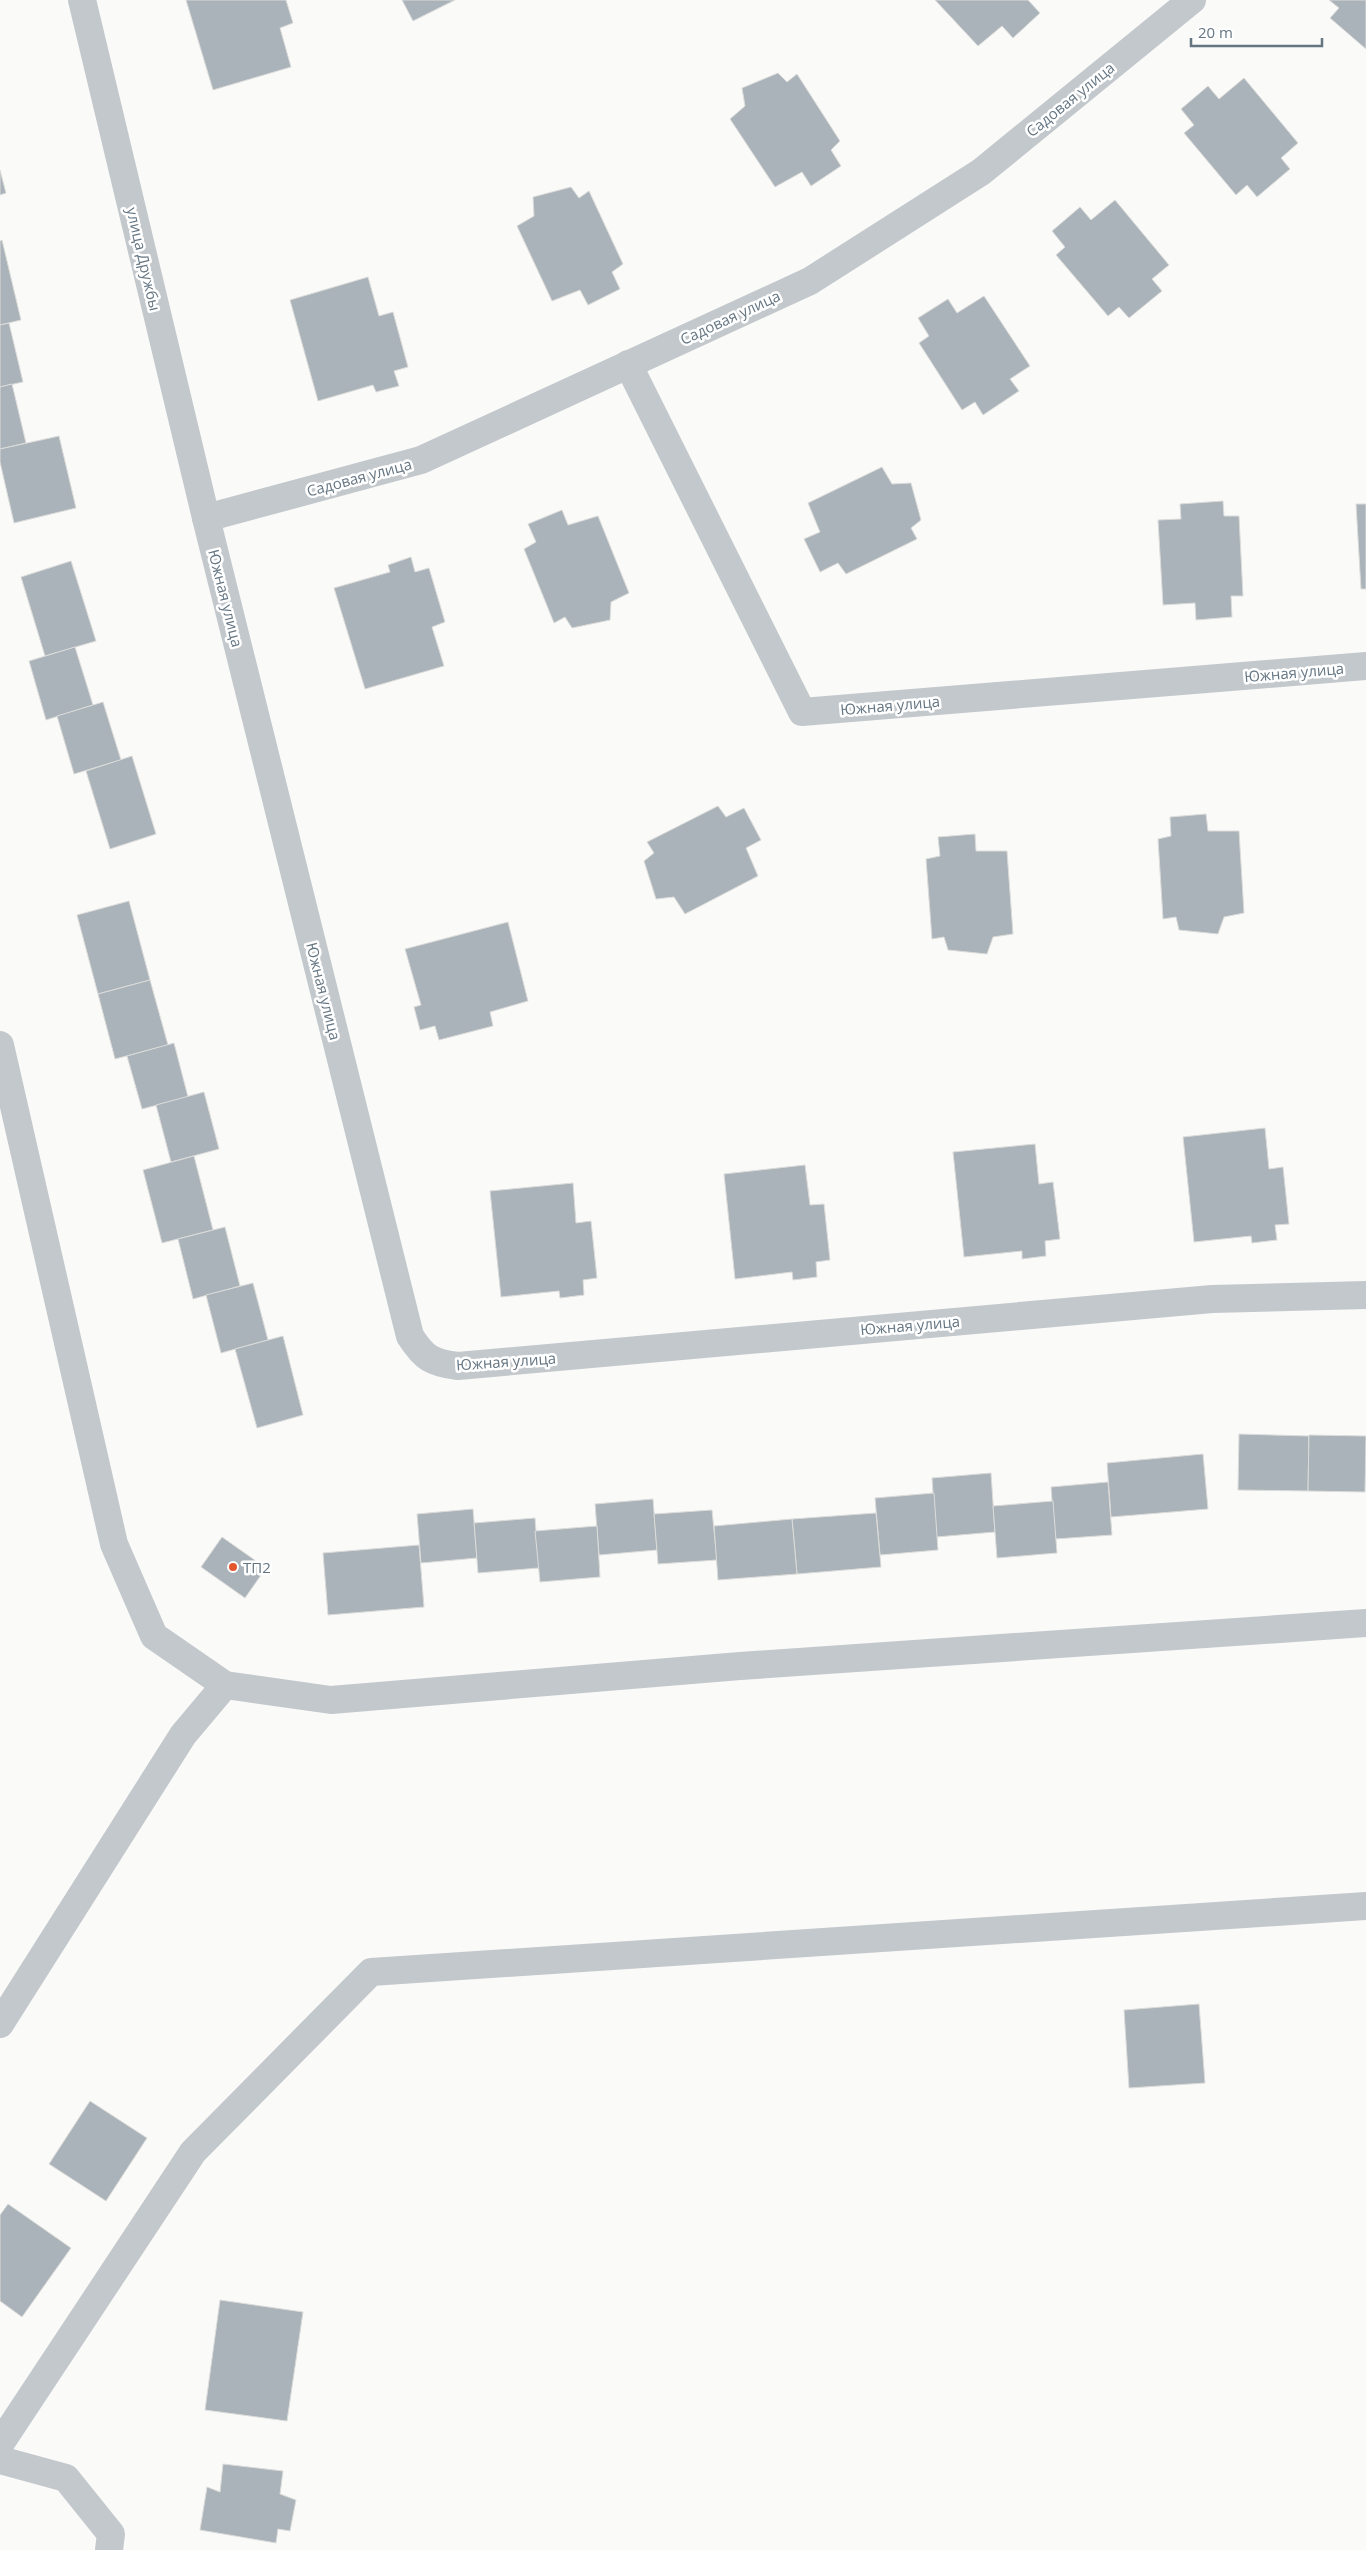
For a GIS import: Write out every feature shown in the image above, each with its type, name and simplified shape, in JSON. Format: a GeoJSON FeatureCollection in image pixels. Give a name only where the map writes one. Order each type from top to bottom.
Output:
{"type":"FeatureCollection","features":[{"type":"Feature","properties":{"kind":"street","name":"улица Дружбы"},"geometry":{"type":"LineString","coordinates":[[82,0],[206,518]]}},
{"type":"Feature","properties":{"kind":"street","name":"Садовая улица"},"geometry":{"type":"LineString","coordinates":[[206,518],[421,460],[810,281],[972,177],[1192,0]]}},
{"type":"Feature","properties":{"kind":"street","name":"Южная улица"},"geometry":{"type":"LineString","coordinates":[[628,364],[802,712],[1366,666]]}},
{"type":"Feature","properties":{"kind":"street","name":"Южная улица"},"geometry":{"type":"LineString","coordinates":[[206,518],[407,1326],[410,1336],[422,1354],[440,1364],[458,1366],[1212,1299],[1366,1295]]}},
{"type":"Feature","properties":{"kind":"street"},"geometry":{"type":"LineString","coordinates":[[0,1045],[11,1140],[114,1544],[154,1636],[226,1685],[331,1700],[740,1666],[1366,1623]]}},
{"type":"Feature","properties":{"kind":"street"},"geometry":{"type":"LineString","coordinates":[[0,2024],[183,1735],[226,1685]]}},
{"type":"Feature","properties":{"kind":"street"},"geometry":{"type":"LineString","coordinates":[[0,2444],[193,2152],[370,1972],[1366,1906]]}},
{"type":"Feature","properties":{"kind":"street"},"geometry":{"type":"LineString","coordinates":[[0,2460],[66,2478],[110,2534],[109,2550]]}},
{"type":"Feature","properties":{"kind":"building"},"geometry":{"type":"Polygon","coordinates":[[[186,0],[286,0],[293,23],[280,28],[291,67],[213,90],[186,0]]]}},
{"type":"Feature","properties":{"kind":"building"},"geometry":{"type":"Polygon","coordinates":[[[402,0],[455,0],[413,21],[402,0]]]}},
{"type":"Feature","properties":{"kind":"building"},"geometry":{"type":"Polygon","coordinates":[[[935,0],[1028,0],[1040,13],[1013,38],[1002,26],[978,46],[935,0]]]}},
{"type":"Feature","properties":{"kind":"building"},"geometry":{"type":"Polygon","coordinates":[[[1329,0],[1366,0],[1366,49],[1330,18],[1339,8],[1329,0]]]}},
{"type":"Feature","properties":{"kind":"building"},"geometry":{"type":"Polygon","coordinates":[[[778,73],[787,82],[797,74],[840,141],[831,150],[841,166],[811,186],[802,172],[775,187],[730,119],[745,106],[742,88],[778,73]]]}},
{"type":"Feature","properties":{"kind":"building"},"geometry":{"type":"Polygon","coordinates":[[[1244,78],[1298,143],[1281,158],[1290,169],[1257,197],[1247,185],[1236,195],[1184,133],[1194,125],[1181,109],[1208,86],[1219,99],[1244,78]]]}},
{"type":"Feature","properties":{"kind":"building"},"geometry":{"type":"Polygon","coordinates":[[[0,170],[6,193],[0,195],[0,170]]]}},
{"type":"Feature","properties":{"kind":"building"},"geometry":{"type":"Polygon","coordinates":[[[571,187],[579,198],[589,191],[623,264],[612,272],[620,289],[588,305],[580,290],[552,301],[517,226],[534,216],[533,197],[571,187]]]}},
{"type":"Feature","properties":{"kind":"building"},"geometry":{"type":"Polygon","coordinates":[[[1115,200],[1169,265],[1152,279],[1162,291],[1129,318],[1119,307],[1108,316],[1056,255],[1065,247],[1052,231],[1080,207],[1091,220],[1115,200]]]}},
{"type":"Feature","properties":{"kind":"building"},"geometry":{"type":"Polygon","coordinates":[[[2,240],[21,320],[0,325],[0,241],[2,240]]]}},
{"type":"Feature","properties":{"kind":"building"},"geometry":{"type":"Polygon","coordinates":[[[368,277],[379,316],[393,312],[408,367],[394,371],[399,386],[376,392],[373,385],[318,401],[290,300],[368,277]]]}},
{"type":"Feature","properties":{"kind":"building"},"geometry":{"type":"Polygon","coordinates":[[[984,296],[1030,366],[1010,379],[1019,391],[983,415],[975,402],[962,410],[919,343],[929,336],[918,318],[948,299],[957,313],[984,296]]]}},
{"type":"Feature","properties":{"kind":"building"},"geometry":{"type":"Polygon","coordinates":[[[9,323],[23,382],[0,387],[0,325],[9,323]]]}},
{"type":"Feature","properties":{"kind":"building"},"geometry":{"type":"Polygon","coordinates":[[[12,384],[26,443],[0,449],[0,387],[12,384]]]}},
{"type":"Feature","properties":{"kind":"building"},"geometry":{"type":"Polygon","coordinates":[[[59,436],[76,508],[14,523],[0,462],[0,449],[59,436]]]}},
{"type":"Feature","properties":{"kind":"building"},"geometry":{"type":"Polygon","coordinates":[[[882,467],[892,484],[911,483],[921,520],[911,528],[917,539],[846,574],[838,563],[820,572],[804,539],[820,532],[808,503],[882,467]]]}},
{"type":"Feature","properties":{"kind":"building"},"geometry":{"type":"Polygon","coordinates":[[[1223,501],[1224,516],[1239,516],[1243,596],[1231,596],[1232,617],[1196,620],[1195,603],[1163,605],[1158,520],[1181,519],[1180,504],[1223,501]]]}},
{"type":"Feature","properties":{"kind":"building"},"geometry":{"type":"Polygon","coordinates":[[[1356,504],[1366,504],[1366,589],[1361,589],[1356,504]]]}},
{"type":"Feature","properties":{"kind":"building"},"geometry":{"type":"Polygon","coordinates":[[[562,510],[568,525],[598,516],[629,593],[611,602],[610,620],[572,628],[565,617],[554,623],[524,549],[536,542],[528,524],[562,510]]]}},
{"type":"Feature","properties":{"kind":"building"},"geometry":{"type":"Polygon","coordinates":[[[411,557],[415,572],[429,568],[445,622],[432,627],[444,666],[365,689],[334,588],[390,572],[388,565],[411,557]]]}},
{"type":"Feature","properties":{"kind":"building"},"geometry":{"type":"Polygon","coordinates":[[[71,561],[96,641],[45,656],[21,577],[71,561]]]}},
{"type":"Feature","properties":{"kind":"building"},"geometry":{"type":"Polygon","coordinates":[[[75,647],[93,705],[46,720],[29,661],[75,647]]]}},
{"type":"Feature","properties":{"kind":"building"},"geometry":{"type":"Polygon","coordinates":[[[103,702],[121,760],[74,774],[57,716],[103,702]]]}},
{"type":"Feature","properties":{"kind":"building"},"geometry":{"type":"Polygon","coordinates":[[[132,756],[156,834],[110,849],[86,771],[132,756]]]}},
{"type":"Feature","properties":{"kind":"building"},"geometry":{"type":"Polygon","coordinates":[[[718,806],[726,817],[744,808],[761,840],[746,848],[758,876],[685,914],[674,897],[656,899],[644,861],[654,853],[647,842],[718,806]]]}},
{"type":"Feature","properties":{"kind":"building"},"geometry":{"type":"Polygon","coordinates":[[[1206,814],[1208,831],[1239,831],[1244,913],[1224,917],[1218,934],[1179,930],[1176,917],[1163,919],[1158,839],[1171,836],[1170,817],[1206,814]]]}},
{"type":"Feature","properties":{"kind":"building"},"geometry":{"type":"Polygon","coordinates":[[[975,834],[976,851],[1007,851],[1013,934],[993,937],[987,954],[948,950],[944,937],[932,939],[926,859],[940,856],[938,837],[975,834]]]}},
{"type":"Feature","properties":{"kind":"building"},"geometry":{"type":"Polygon","coordinates":[[[129,901],[150,980],[98,994],[77,915],[129,901]]]}},
{"type":"Feature","properties":{"kind":"building"},"geometry":{"type":"Polygon","coordinates":[[[508,922],[528,1001],[490,1012],[493,1026],[439,1040],[435,1026],[420,1030],[414,1007],[421,1005],[405,949],[508,922]]]}},
{"type":"Feature","properties":{"kind":"building"},"geometry":{"type":"Polygon","coordinates":[[[150,980],[168,1045],[115,1059],[98,994],[150,980]]]}},
{"type":"Feature","properties":{"kind":"building"},"geometry":{"type":"Polygon","coordinates":[[[174,1043],[188,1097],[142,1109],[127,1056],[174,1043]]]}},
{"type":"Feature","properties":{"kind":"building"},"geometry":{"type":"Polygon","coordinates":[[[204,1092],[219,1149],[171,1162],[156,1105],[204,1092]]]}},
{"type":"Feature","properties":{"kind":"building"},"geometry":{"type":"Polygon","coordinates":[[[1265,1128],[1269,1169],[1283,1167],[1289,1224],[1275,1225],[1277,1240],[1252,1243],[1251,1236],[1194,1242],[1183,1137],[1265,1128]]]}},
{"type":"Feature","properties":{"kind":"building"},"geometry":{"type":"Polygon","coordinates":[[[1035,1144],[1039,1184],[1053,1182],[1060,1239],[1045,1241],[1046,1256],[1022,1259],[1022,1251],[964,1257],[953,1152],[1035,1144]]]}},
{"type":"Feature","properties":{"kind":"building"},"geometry":{"type":"Polygon","coordinates":[[[194,1156],[213,1230],[162,1243],[143,1170],[194,1156]]]}},
{"type":"Feature","properties":{"kind":"building"},"geometry":{"type":"Polygon","coordinates":[[[805,1165],[810,1205],[824,1204],[830,1260],[816,1262],[817,1277],[793,1280],[792,1272],[735,1279],[724,1174],[805,1165]]]}},
{"type":"Feature","properties":{"kind":"building"},"geometry":{"type":"Polygon","coordinates":[[[573,1183],[576,1223],[591,1221],[597,1278],[583,1280],[584,1295],[560,1298],[559,1291],[501,1297],[490,1191],[573,1183]]]}},
{"type":"Feature","properties":{"kind":"building"},"geometry":{"type":"Polygon","coordinates":[[[225,1227],[240,1286],[193,1299],[178,1239],[225,1227]]]}},
{"type":"Feature","properties":{"kind":"building"},"geometry":{"type":"Polygon","coordinates":[[[253,1283],[268,1340],[221,1353],[206,1295],[253,1283]]]}},
{"type":"Feature","properties":{"kind":"building"},"geometry":{"type":"Polygon","coordinates":[[[283,1336],[303,1415],[257,1428],[235,1349],[283,1336]]]}},
{"type":"Feature","properties":{"kind":"building"},"geometry":{"type":"Polygon","coordinates":[[[1239,1434],[1309,1436],[1308,1491],[1238,1490],[1239,1434]]]}},
{"type":"Feature","properties":{"kind":"building"},"geometry":{"type":"Polygon","coordinates":[[[1309,1435],[1366,1436],[1365,1492],[1308,1491],[1309,1435]]]}},
{"type":"Feature","properties":{"kind":"building"},"geometry":{"type":"Polygon","coordinates":[[[1203,1454],[1208,1509],[1111,1517],[1107,1463],[1203,1454]]]}},
{"type":"Feature","properties":{"kind":"building"},"geometry":{"type":"Polygon","coordinates":[[[991,1473],[995,1532],[936,1537],[932,1478],[991,1473]]]}},
{"type":"Feature","properties":{"kind":"building"},"geometry":{"type":"Polygon","coordinates":[[[1108,1482],[1112,1535],[1055,1539],[1051,1487],[1108,1482]]]}},
{"type":"Feature","properties":{"kind":"building"},"geometry":{"type":"Polygon","coordinates":[[[934,1493],[938,1550],[880,1555],[875,1498],[934,1493]]]}},
{"type":"Feature","properties":{"kind":"building"},"geometry":{"type":"Polygon","coordinates":[[[653,1499],[657,1550],[599,1555],[595,1504],[653,1499]]]}},
{"type":"Feature","properties":{"kind":"building"},"geometry":{"type":"Polygon","coordinates":[[[1053,1501],[1057,1553],[997,1558],[993,1506],[1053,1501]]]}},
{"type":"Feature","properties":{"kind":"building"},"geometry":{"type":"Polygon","coordinates":[[[473,1509],[477,1558],[421,1563],[417,1514],[473,1509]]]}},
{"type":"Feature","properties":{"kind":"building"},"geometry":{"type":"Polygon","coordinates":[[[712,1510],[717,1560],[658,1564],[654,1514],[712,1510]]]}},
{"type":"Feature","properties":{"kind":"building"},"geometry":{"type":"Polygon","coordinates":[[[876,1513],[881,1567],[797,1574],[792,1519],[876,1513]]]}},
{"type":"Feature","properties":{"kind":"building"},"geometry":{"type":"Polygon","coordinates":[[[535,1518],[539,1568],[478,1573],[474,1523],[535,1518]]]}},
{"type":"Feature","properties":{"kind":"building"},"geometry":{"type":"Polygon","coordinates":[[[792,1519],[797,1574],[718,1580],[714,1526],[792,1519]]]}},
{"type":"Feature","properties":{"kind":"building"},"geometry":{"type":"Polygon","coordinates":[[[597,1526],[600,1577],[540,1582],[535,1531],[597,1526]]]}},
{"type":"Feature","properties":{"kind":"building","name":"ТП2"},"geometry":{"type":"Polygon","coordinates":[[[222,1537],[266,1568],[245,1598],[201,1567],[222,1537]]]}},
{"type":"Feature","properties":{"kind":"building"},"geometry":{"type":"Polygon","coordinates":[[[419,1545],[424,1607],[328,1615],[323,1553],[419,1545]]]}},
{"type":"Feature","properties":{"kind":"building"},"geometry":{"type":"Polygon","coordinates":[[[1199,2004],[1205,2083],[1129,2088],[1124,2010],[1199,2004]]]}},
{"type":"Feature","properties":{"kind":"building"},"geometry":{"type":"Polygon","coordinates":[[[90,2101],[147,2138],[106,2201],[49,2164],[90,2101]]]}},
{"type":"Feature","properties":{"kind":"building"},"geometry":{"type":"Polygon","coordinates":[[[8,2204],[71,2248],[22,2317],[0,2301],[0,2215],[8,2204]]]}},
{"type":"Feature","properties":{"kind":"building"},"geometry":{"type":"Polygon","coordinates":[[[220,2300],[303,2312],[287,2421],[205,2410],[220,2300]]]}},
{"type":"Feature","properties":{"kind":"building"},"geometry":{"type":"Polygon","coordinates":[[[223,2464],[283,2471],[280,2494],[296,2500],[290,2531],[278,2529],[276,2543],[200,2530],[207,2487],[220,2492],[223,2464]]]}},
{"type":"Feature","properties":{"kind":"place","name":"ТП2"},"geometry":{"type":"Point","coordinates":[233,1567]}}]}
